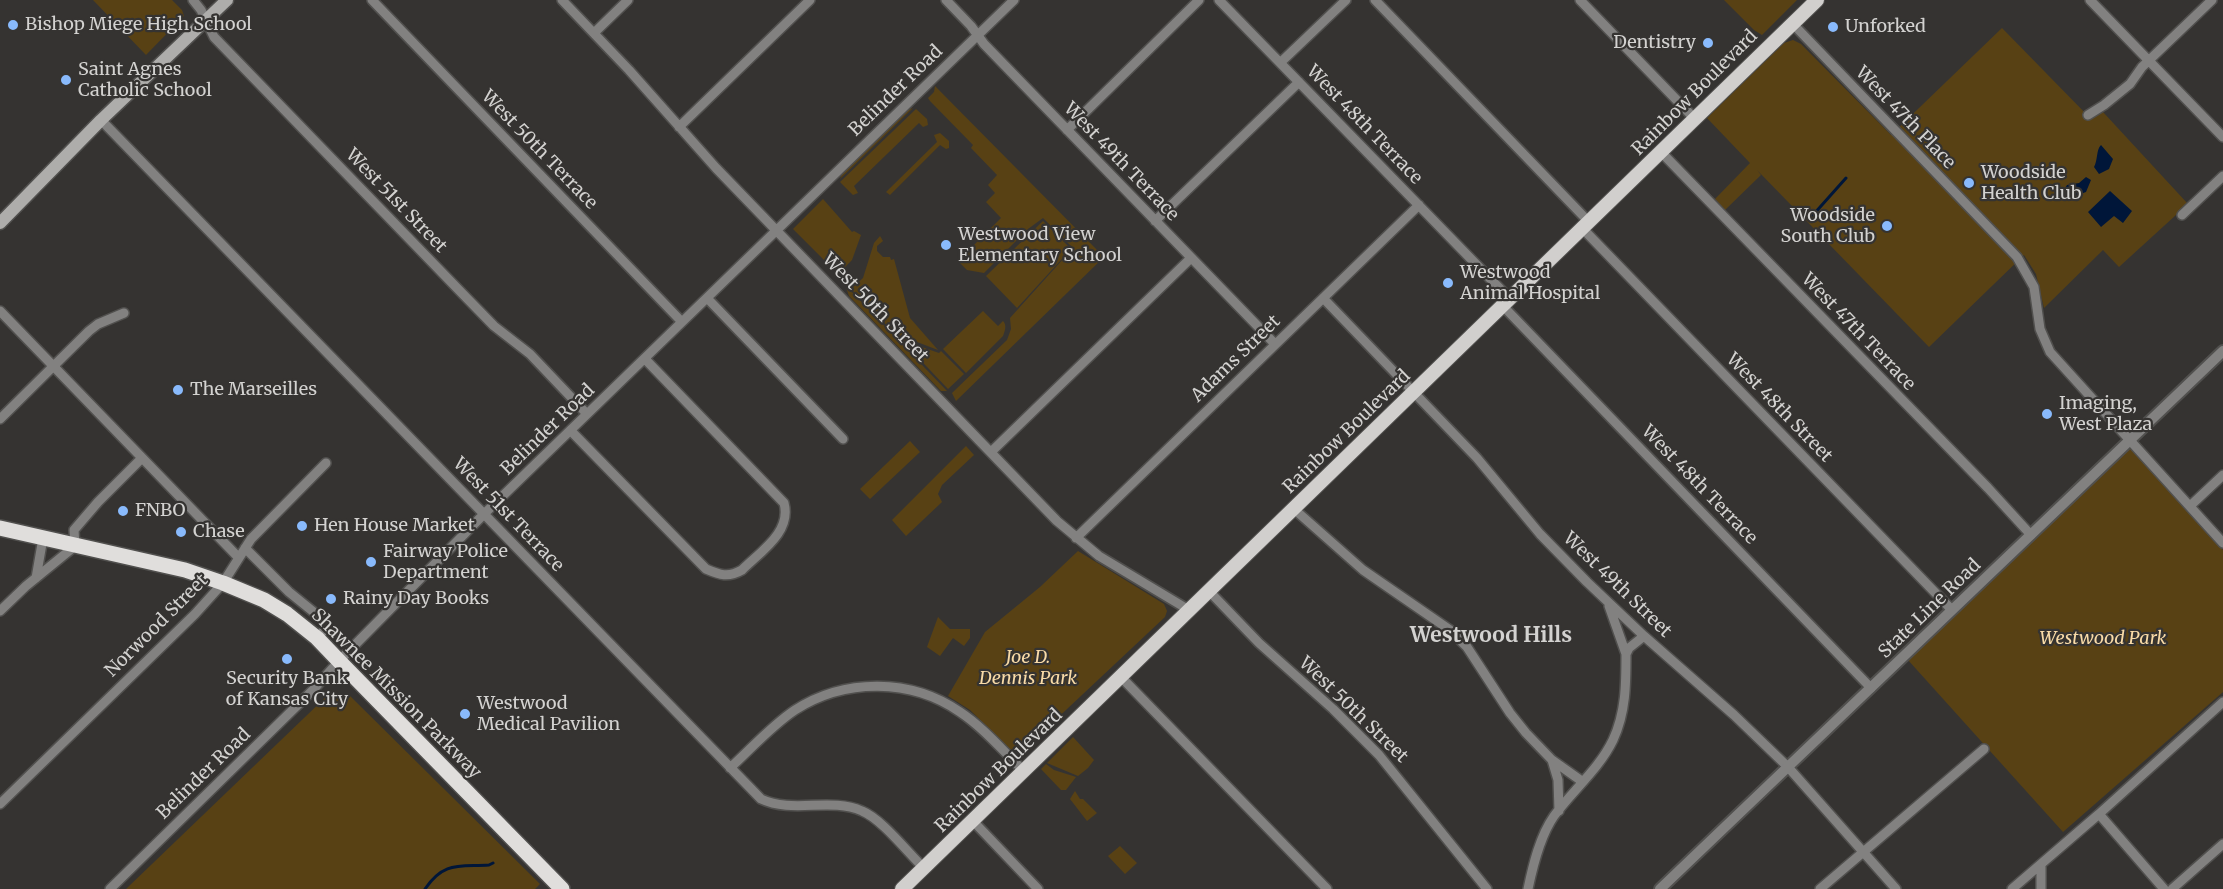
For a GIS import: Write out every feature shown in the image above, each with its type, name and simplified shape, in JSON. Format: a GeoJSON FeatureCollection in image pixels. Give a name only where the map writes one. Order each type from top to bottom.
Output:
{"type":"FeatureCollection","features":[{"type":"Feature","properties":{"kind":"highway","name":"Shawnee Mission Parkway"},"geometry":{"type":"LineString","coordinates":[[0,528],[185,570],[264,600],[317,638],[562,889]]}},
{"type":"Feature","properties":{"kind":"main road"},"geometry":{"type":"LineString","coordinates":[[0,223],[101,120],[227,0]]}},
{"type":"Feature","properties":{"kind":"main road","name":"Rainbow Boulevard"},"geometry":{"type":"LineString","coordinates":[[902,889],[1817,0]]}},
{"type":"Feature","properties":{"kind":"street","name":"West 51st Street"},"geometry":{"type":"LineString","coordinates":[[193,0],[214,37],[494,326],[530,354],[587,414]]}},
{"type":"Feature","properties":{"kind":"street","name":"West 50th Terrace"},"geometry":{"type":"LineString","coordinates":[[372,0],[682,322]]}},
{"type":"Feature","properties":{"kind":"street","name":"West 50th Street"},"geometry":{"type":"LineString","coordinates":[[562,0],[777,230],[1076,538],[1099,556],[1190,610]]}},
{"type":"Feature","properties":{"kind":"street"},"geometry":{"type":"LineString","coordinates":[[594,33],[628,0]]}},
{"type":"Feature","properties":{"kind":"street"},"geometry":{"type":"LineString","coordinates":[[679,127],[810,0]]}},
{"type":"Feature","properties":{"kind":"street","name":"West 49th Terrace"},"geometry":{"type":"LineString","coordinates":[[946,0],[984,44],[1066,130],[1275,344]]}},
{"type":"Feature","properties":{"kind":"street","name":"Belinder Road"},"geometry":{"type":"LineString","coordinates":[[110,889],[307,696],[484,514],[1014,0]]}},
{"type":"Feature","properties":{"kind":"street"},"geometry":{"type":"LineString","coordinates":[[1066,130],[1199,0]]}},
{"type":"Feature","properties":{"kind":"street","name":"West 48th Terrace"},"geometry":{"type":"LineString","coordinates":[[1219,0],[1419,205],[1506,303],[1871,688]]}},
{"type":"Feature","properties":{"kind":"street"},"geometry":{"type":"LineString","coordinates":[[1281,62],[1346,0]]}},
{"type":"Feature","properties":{"kind":"street","name":"West 48th Street"},"geometry":{"type":"LineString","coordinates":[[1375,0],[1586,226],[1952,610]]}},
{"type":"Feature","properties":{"kind":"street"},"geometry":{"type":"LineString","coordinates":[[1580,0],[1695,119]]}},
{"type":"Feature","properties":{"kind":"street"},"geometry":{"type":"LineString","coordinates":[[2090,0],[2223,136]]}},
{"type":"Feature","properties":{"kind":"street"},"geometry":{"type":"LineString","coordinates":[[2088,115],[2121,93],[2149,60],[2212,0]]}},
{"type":"Feature","properties":{"kind":"street","name":"West 47th Place"},"geometry":{"type":"LineString","coordinates":[[1792,23],[2017,257],[2034,287],[2040,329],[2049,352],[2131,439],[2223,543]]}},
{"type":"Feature","properties":{"kind":"street"},"geometry":{"type":"LineString","coordinates":[[1155,221],[1299,82]]}},
{"type":"Feature","properties":{"kind":"street","name":"West 51st Terrace"},"geometry":{"type":"LineString","coordinates":[[101,120],[761,799],[774,805],[834,805],[863,811],[878,822],[924,868]]}},
{"type":"Feature","properties":{"kind":"street","name":"West 47th Terrace"},"geometry":{"type":"LineString","coordinates":[[1661,152],[2031,535]]}},
{"type":"Feature","properties":{"kind":"street"},"geometry":{"type":"LineString","coordinates":[[2182,215],[2223,176]]}},
{"type":"Feature","properties":{"kind":"street","name":"Adams Street"},"geometry":{"type":"LineString","coordinates":[[1076,538],[1419,205]]}},
{"type":"Feature","properties":{"kind":"street"},"geometry":{"type":"LineString","coordinates":[[991,452],[1191,258]]}},
{"type":"Feature","properties":{"kind":"street"},"geometry":{"type":"LineString","coordinates":[[707,298],[843,439]]}},
{"type":"Feature","properties":{"kind":"street","name":"West 49th Street"},"geometry":{"type":"LineString","coordinates":[[1323,298],[1477,458],[1540,534],[1606,601],[1734,715],[1788,767],[1896,889]]}},
{"type":"Feature","properties":{"kind":"street"},"geometry":{"type":"LineString","coordinates":[[0,311],[239,558]]}},
{"type":"Feature","properties":{"kind":"street"},"geometry":{"type":"LineString","coordinates":[[0,419],[89,330],[124,313]]}},
{"type":"Feature","properties":{"kind":"street","name":"State Line Road"},"geometry":{"type":"LineString","coordinates":[[1660,889],[2223,351]]}},
{"type":"Feature","properties":{"kind":"street"},"geometry":{"type":"LineString","coordinates":[[571,431],[706,569],[721,576],[742,570],[783,528],[787,513],[784,503],[645,358]]}},
{"type":"Feature","properties":{"kind":"street"},"geometry":{"type":"LineString","coordinates":[[0,612],[75,546],[74,530],[142,458]]}},
{"type":"Feature","properties":{"kind":"street","name":"Norwood Street"},"geometry":{"type":"LineString","coordinates":[[0,804],[195,614],[223,583],[251,539],[326,463]]}},
{"type":"Feature","properties":{"kind":"street"},"geometry":{"type":"LineString","coordinates":[[2190,506],[2223,475]]}},
{"type":"Feature","properties":{"kind":"street"},"geometry":{"type":"LineString","coordinates":[[1294,509],[1363,570],[1450,630],[1478,662],[1510,713],[1552,760],[1583,782]]}},
{"type":"Feature","properties":{"kind":"street"},"geometry":{"type":"LineString","coordinates":[[36,578],[43,538]]}},
{"type":"Feature","properties":{"kind":"street"},"geometry":{"type":"LineString","coordinates":[[245,548],[289,592],[321,618],[326,628],[317,638]]}},
{"type":"Feature","properties":{"kind":"street","name":"West 50th Street"},"geometry":{"type":"LineString","coordinates":[[1209,591],[1259,643],[1341,716],[1379,755],[1488,889]]}},
{"type":"Feature","properties":{"kind":"street"},"geometry":{"type":"LineString","coordinates":[[1528,889],[1545,835],[1559,811],[1604,757],[1622,717],[1626,685],[1626,654],[1606,601]]}},
{"type":"Feature","properties":{"kind":"street"},"geometry":{"type":"LineString","coordinates":[[1626,654],[1629,648],[1644,636]]}},
{"type":"Feature","properties":{"kind":"street"},"geometry":{"type":"LineString","coordinates":[[1121,677],[1327,889]]}},
{"type":"Feature","properties":{"kind":"street"},"geometry":{"type":"LineString","coordinates":[[730,768],[785,718],[807,704],[833,693],[875,686],[903,688],[938,699],[973,722],[1024,771]]}},
{"type":"Feature","properties":{"kind":"street"},"geometry":{"type":"LineString","coordinates":[[2012,889],[2223,702]]}},
{"type":"Feature","properties":{"kind":"street"},"geometry":{"type":"LineString","coordinates":[[1820,889],[1984,749]]}},
{"type":"Feature","properties":{"kind":"street"},"geometry":{"type":"LineString","coordinates":[[1552,760],[1558,780],[1559,811]]}},
{"type":"Feature","properties":{"kind":"street"},"geometry":{"type":"LineString","coordinates":[[2099,814],[2164,889]]}},
{"type":"Feature","properties":{"kind":"street"},"geometry":{"type":"LineString","coordinates":[[972,821],[1038,889]]}},
{"type":"Feature","properties":{"kind":"street"},"geometry":{"type":"LineString","coordinates":[[2172,889],[2223,844]]}},
{"type":"Feature","properties":{"kind":"street"},"geometry":{"type":"LineString","coordinates":[[2041,864],[2041,889]]}},
{"type":"Feature","properties":{"kind":"green space"},"geometry":{"type":"Polygon","coordinates":[[[93,0],[172,0],[182,10],[184,16],[146,55],[93,0]]]}},
{"type":"Feature","properties":{"kind":"green space"},"geometry":{"type":"Polygon","coordinates":[[[1724,0],[1797,0],[1762,35],[1724,0]]]}},
{"type":"Feature","properties":{"kind":"green space","name":"Woodside Health Club"},"geometry":{"type":"Polygon","coordinates":[[[2002,28],[2090,118],[2103,112],[2188,204],[2119,267],[2103,250],[2044,308],[2036,274],[2024,255],[1929,347],[1757,170],[1761,175],[1725,210],[1715,199],[1750,163],[1707,118],[1784,43],[1793,40],[1801,44],[1891,135],[2002,28]]]}},
{"type":"Feature","properties":{"kind":"green space"},"geometry":{"type":"Polygon","coordinates":[[[935,86],[1104,257],[956,401],[952,393],[1007,340],[1011,329],[1010,318],[1073,248],[1043,218],[1028,229],[984,273],[967,270],[958,261],[1001,218],[986,202],[995,193],[988,185],[997,175],[971,148],[973,145],[930,101],[928,98],[934,92],[935,86]]]}},
{"type":"Feature","properties":{"kind":"green space"},"geometry":{"type":"Polygon","coordinates":[[[913,108],[840,179],[843,172],[905,111],[913,108]]]}},
{"type":"Feature","properties":{"kind":"green space"},"geometry":{"type":"Polygon","coordinates":[[[916,109],[927,119],[928,125],[923,127],[919,123],[854,186],[858,193],[853,195],[840,182],[916,109]]]}},
{"type":"Feature","properties":{"kind":"green space"},"geometry":{"type":"Polygon","coordinates":[[[940,133],[949,141],[949,148],[946,149],[940,145],[890,195],[886,192],[937,142],[934,135],[940,133]]]}},
{"type":"Feature","properties":{"kind":"green space"},"geometry":{"type":"Polygon","coordinates":[[[823,199],[852,232],[861,235],[852,260],[838,274],[793,229],[823,199]]]}},
{"type":"Feature","properties":{"kind":"green space"},"geometry":{"type":"Polygon","coordinates":[[[1043,221],[1071,249],[1017,308],[986,276],[1043,221]]]}},
{"type":"Feature","properties":{"kind":"green space"},"geometry":{"type":"Polygon","coordinates":[[[880,236],[883,241],[877,246],[877,251],[883,257],[894,259],[910,318],[938,350],[917,342],[908,347],[851,289],[863,278],[874,243],[880,236]]]}},
{"type":"Feature","properties":{"kind":"green space"},"geometry":{"type":"Polygon","coordinates":[[[846,287],[947,391],[941,391],[849,296],[846,287]]]}},
{"type":"Feature","properties":{"kind":"green space"},"geometry":{"type":"Polygon","coordinates":[[[983,311],[998,326],[1003,321],[1005,326],[1003,336],[966,373],[943,349],[983,311]]]}},
{"type":"Feature","properties":{"kind":"green space"},"geometry":{"type":"Polygon","coordinates":[[[916,345],[939,353],[941,351],[964,374],[948,389],[910,349],[916,345]]]}},
{"type":"Feature","properties":{"kind":"green space"},"geometry":{"type":"Polygon","coordinates":[[[910,441],[920,452],[870,499],[860,489],[910,441]]]}},
{"type":"Feature","properties":{"kind":"green space"},"geometry":{"type":"Polygon","coordinates":[[[966,446],[974,455],[942,485],[938,494],[942,502],[906,536],[892,520],[966,446]]]}},
{"type":"Feature","properties":{"kind":"green space","name":"Westwood Park"},"geometry":{"type":"Polygon","coordinates":[[[2129,449],[2132,449],[2223,550],[2223,692],[2063,832],[1908,660],[2129,449]]]}},
{"type":"Feature","properties":{"kind":"green space","name":"Joe D. Dennis Park"},"geometry":{"type":"Polygon","coordinates":[[[1078,551],[1164,604],[1167,611],[1165,617],[1017,756],[970,710],[948,696],[985,632],[1040,587],[1078,551]]]}},
{"type":"Feature","properties":{"kind":"green space"},"geometry":{"type":"Polygon","coordinates":[[[938,617],[950,629],[970,629],[970,638],[964,646],[953,638],[940,656],[927,647],[938,617]]]}},
{"type":"Feature","properties":{"kind":"green space"},"geometry":{"type":"Polygon","coordinates":[[[347,693],[540,884],[535,889],[126,889],[329,694],[347,693]]]}},
{"type":"Feature","properties":{"kind":"green space"},"geometry":{"type":"Polygon","coordinates":[[[1073,737],[1094,760],[1078,776],[1047,763],[1073,737]]]}},
{"type":"Feature","properties":{"kind":"green space"},"geometry":{"type":"Polygon","coordinates":[[[1046,764],[1054,770],[1076,777],[1066,790],[1061,790],[1041,769],[1046,764]]]}},
{"type":"Feature","properties":{"kind":"green space"},"geometry":{"type":"Polygon","coordinates":[[[1075,791],[1080,799],[1083,799],[1097,813],[1087,821],[1070,799],[1075,791]]]}},
{"type":"Feature","properties":{"kind":"green space"},"geometry":{"type":"Polygon","coordinates":[[[1120,846],[1137,863],[1125,874],[1108,856],[1120,846]]]}},
{"type":"Feature","properties":{"kind":"water"},"geometry":{"type":"Polygon","coordinates":[[[2101,145],[2113,159],[2109,169],[2099,174],[2094,167],[2101,145]]]}},
{"type":"Feature","properties":{"kind":"water"},"geometry":{"type":"Polygon","coordinates":[[[2086,177],[2091,180],[2086,192],[2075,196],[2067,195],[2064,190],[2067,185],[2079,183],[2086,177]]]}},
{"type":"Feature","properties":{"kind":"water"},"geometry":{"type":"Polygon","coordinates":[[[2110,191],[2132,211],[2123,223],[2114,216],[2101,227],[2088,212],[2110,191]]]}},
{"type":"Feature","properties":{"kind":"waterway"},"geometry":{"type":"LineString","coordinates":[[1810,214],[1813,215],[1846,178]]}},
{"type":"Feature","properties":{"kind":"waterway"},"geometry":{"type":"LineString","coordinates":[[425,889],[439,874],[453,867],[493,863]]}},
{"type":"Feature","properties":{"kind":"place","name":"Bishop Miege High School"},"geometry":{"type":"Point","coordinates":[13,25]}},
{"type":"Feature","properties":{"kind":"place","name":"Unforked"},"geometry":{"type":"Point","coordinates":[1833,27]}},
{"type":"Feature","properties":{"kind":"place","name":"Dentistry"},"geometry":{"type":"Point","coordinates":[1708,43]}},
{"type":"Feature","properties":{"kind":"place","name":"Saint Agnes Catholic School"},"geometry":{"type":"Point","coordinates":[66,80]}},
{"type":"Feature","properties":{"kind":"place","name":"Woodside Health Club"},"geometry":{"type":"Point","coordinates":[1969,183]}},
{"type":"Feature","properties":{"kind":"place","name":"Woodside South Club"},"geometry":{"type":"Point","coordinates":[1887,226]}},
{"type":"Feature","properties":{"kind":"place","name":"Westwood View Elementary School"},"geometry":{"type":"Point","coordinates":[946,245]}},
{"type":"Feature","properties":{"kind":"place","name":"Westwood Animal Hospital"},"geometry":{"type":"Point","coordinates":[1448,283]}},
{"type":"Feature","properties":{"kind":"place","name":"The Marseilles"},"geometry":{"type":"Point","coordinates":[178,390]}},
{"type":"Feature","properties":{"kind":"place","name":"Imaging, West Plaza"},"geometry":{"type":"Point","coordinates":[2047,414]}},
{"type":"Feature","properties":{"kind":"place","name":"FNBO"},"geometry":{"type":"Point","coordinates":[123,511]}},
{"type":"Feature","properties":{"kind":"place","name":"Hen House Market"},"geometry":{"type":"Point","coordinates":[302,526]}},
{"type":"Feature","properties":{"kind":"place","name":"Chase"},"geometry":{"type":"Point","coordinates":[181,532]}},
{"type":"Feature","properties":{"kind":"place","name":"Fairway Police Department"},"geometry":{"type":"Point","coordinates":[371,562]}},
{"type":"Feature","properties":{"kind":"place","name":"Rainy Day Books"},"geometry":{"type":"Point","coordinates":[331,599]}},
{"type":"Feature","properties":{"kind":"place","name":"Security Bank of Kansas City"},"geometry":{"type":"Point","coordinates":[287,659]}},
{"type":"Feature","properties":{"kind":"place","name":"Westwood Medical Pavilion"},"geometry":{"type":"Point","coordinates":[465,714]}},
{"type":"Feature","properties":{"kind":"district","name":"Westwood Hills"},"geometry":{"type":"Point","coordinates":[1491,636]}}]}
